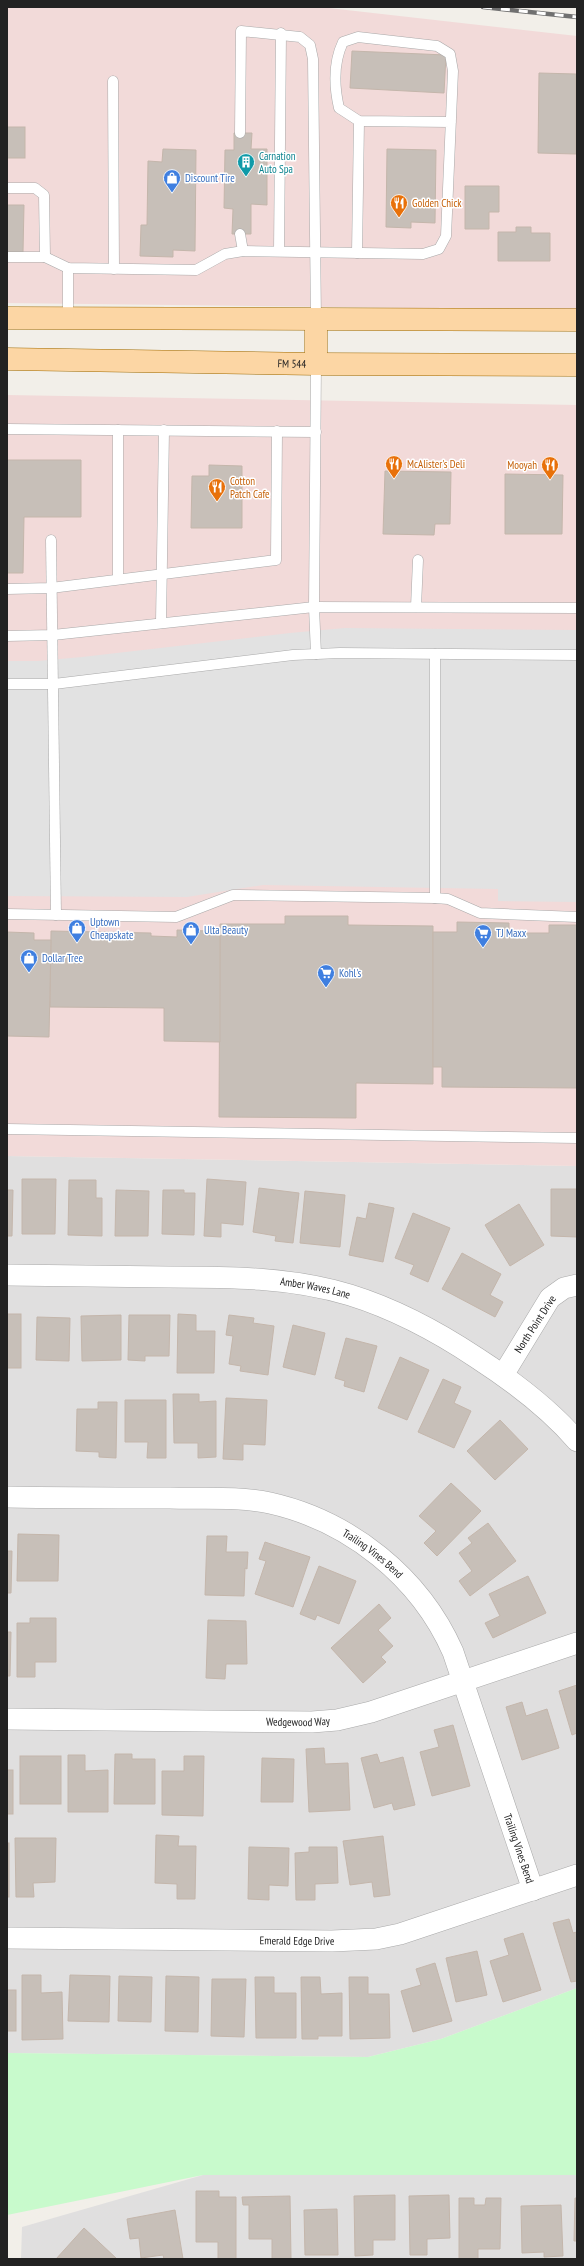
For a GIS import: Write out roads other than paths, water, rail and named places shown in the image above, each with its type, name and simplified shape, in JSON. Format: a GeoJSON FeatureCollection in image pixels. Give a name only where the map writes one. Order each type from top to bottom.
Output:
{"type":"FeatureCollection","features":[{"type":"Feature","properties":{"kind":"main road"},"geometry":{"type":"LineString","coordinates":[[7,318],[577,320]]}},
{"type":"Feature","properties":{"kind":"main road"},"geometry":{"type":"LineString","coordinates":[[316,320],[316,364]]}},
{"type":"Feature","properties":{"kind":"main road","name":"FM 544"},"geometry":{"type":"LineString","coordinates":[[7,359],[316,364],[577,365]]}},
{"type":"Feature","properties":{"kind":"street","name":"Amber Waves Lane"},"geometry":{"type":"LineString","coordinates":[[7,1275],[243,1277],[315,1286],[350,1295],[418,1323],[454,1343],[503,1375],[542,1405],[577,1441]]}},
{"type":"Feature","properties":{"kind":"street","name":"North Point Drive"},"geometry":{"type":"LineString","coordinates":[[503,1375],[550,1298],[564,1288],[577,1285]]}},
{"type":"Feature","properties":{"kind":"street","name":"Trailing Vines Bend"},"geometry":{"type":"LineString","coordinates":[[7,1497],[248,1500],[269,1503],[306,1514],[337,1528],[362,1543],[380,1557],[409,1584],[433,1614],[444,1632],[463,1681],[533,1890]]}},
{"type":"Feature","properties":{"kind":"street","name":"Wedgewood Way"},"geometry":{"type":"LineString","coordinates":[[7,1719],[324,1721],[371,1712],[577,1643]]}},
{"type":"Feature","properties":{"kind":"street","name":"Emerald Edge Drive"},"geometry":{"type":"LineString","coordinates":[[7,1938],[358,1941],[376,1939],[419,1929],[577,1875]]}},
{"type":"Feature","properties":{"kind":"lane"},"geometry":{"type":"LineString","coordinates":[[240,133],[242,31],[281,33],[300,36],[310,45],[313,59],[316,320]]}},
{"type":"Feature","properties":{"kind":"lane"},"geometry":{"type":"LineString","coordinates":[[279,251],[281,33]]}},
{"type":"Feature","properties":{"kind":"lane"},"geometry":{"type":"LineString","coordinates":[[7,257],[45,257],[68,268],[196,270],[225,254],[243,251],[279,251],[316,254],[423,254],[439,249],[446,236],[451,122],[453,71],[450,54],[437,46],[358,36],[343,42],[336,56],[335,90],[339,108],[359,121],[451,122]]}},
{"type":"Feature","properties":{"kind":"lane"},"geometry":{"type":"LineString","coordinates":[[113,81],[114,268]]}},
{"type":"Feature","properties":{"kind":"lane"},"geometry":{"type":"LineString","coordinates":[[357,253],[359,121]]}},
{"type":"Feature","properties":{"kind":"lane"},"geometry":{"type":"LineString","coordinates":[[7,188],[35,188],[44,195],[45,257]]}},
{"type":"Feature","properties":{"kind":"lane"},"geometry":{"type":"LineString","coordinates":[[240,234],[243,251]]}},
{"type":"Feature","properties":{"kind":"lane"},"geometry":{"type":"LineString","coordinates":[[68,268],[68,318]]}},
{"type":"Feature","properties":{"kind":"lane"},"geometry":{"type":"LineString","coordinates":[[316,364],[314,607],[316,654]]}},
{"type":"Feature","properties":{"kind":"lane"},"geometry":{"type":"LineString","coordinates":[[7,429],[316,432]]}},
{"type":"Feature","properties":{"kind":"lane"},"geometry":{"type":"LineString","coordinates":[[118,430],[118,578]]}},
{"type":"Feature","properties":{"kind":"lane"},"geometry":{"type":"LineString","coordinates":[[161,624],[164,430]]}},
{"type":"Feature","properties":{"kind":"lane"},"geometry":{"type":"LineString","coordinates":[[7,588],[51,588],[118,578],[276,560],[277,431]]}},
{"type":"Feature","properties":{"kind":"lane"},"geometry":{"type":"LineString","coordinates":[[51,540],[56,915]]}},
{"type":"Feature","properties":{"kind":"lane"},"geometry":{"type":"LineString","coordinates":[[416,606],[418,560]]}},
{"type":"Feature","properties":{"kind":"lane"},"geometry":{"type":"LineString","coordinates":[[7,636],[53,635],[314,607],[416,606],[577,608]]}},
{"type":"Feature","properties":{"kind":"lane"},"geometry":{"type":"LineString","coordinates":[[435,654],[435,898]]}},
{"type":"Feature","properties":{"kind":"lane"},"geometry":{"type":"LineString","coordinates":[[7,684],[54,684],[293,655],[577,655]]}},
{"type":"Feature","properties":{"kind":"lane"},"geometry":{"type":"LineString","coordinates":[[7,914],[176,917],[233,895],[435,898],[448,899],[480,913],[577,917]]}},
{"type":"Feature","properties":{"kind":"lane"},"geometry":{"type":"LineString","coordinates":[[7,1129],[577,1138]]}},
{"type":"Feature","properties":{"kind":"railway"},"geometry":{"type":"LineString","coordinates":[[483,7],[577,17]]}},
{"type":"Feature","properties":{"kind":"place","name":"Carnation Auto Spa"},"geometry":{"type":"Point","coordinates":[246,177]}},
{"type":"Feature","properties":{"kind":"place","name":"Discount Tire"},"geometry":{"type":"Point","coordinates":[172,193]}},
{"type":"Feature","properties":{"kind":"place","name":"Golden Chick"},"geometry":{"type":"Point","coordinates":[399,218]}},
{"type":"Feature","properties":{"kind":"place","name":"McAlister's Deli"},"geometry":{"type":"Point","coordinates":[394,479]}},
{"type":"Feature","properties":{"kind":"place","name":"Mooyah"},"geometry":{"type":"Point","coordinates":[550,480]}},
{"type":"Feature","properties":{"kind":"place","name":"Cotton Patch Cafe"},"geometry":{"type":"Point","coordinates":[217,502]}},
{"type":"Feature","properties":{"kind":"place","name":"Uptown Cheapskate"},"geometry":{"type":"Point","coordinates":[77,943]}},
{"type":"Feature","properties":{"kind":"place","name":"Ulta Beauty"},"geometry":{"type":"Point","coordinates":[191,945]}},
{"type":"Feature","properties":{"kind":"place","name":"TJ Maxx"},"geometry":{"type":"Point","coordinates":[483,948]}},
{"type":"Feature","properties":{"kind":"place","name":"Dollar Tree"},"geometry":{"type":"Point","coordinates":[29,973]}},
{"type":"Feature","properties":{"kind":"place","name":"Kohl's"},"geometry":{"type":"Point","coordinates":[326,988]}}]}
